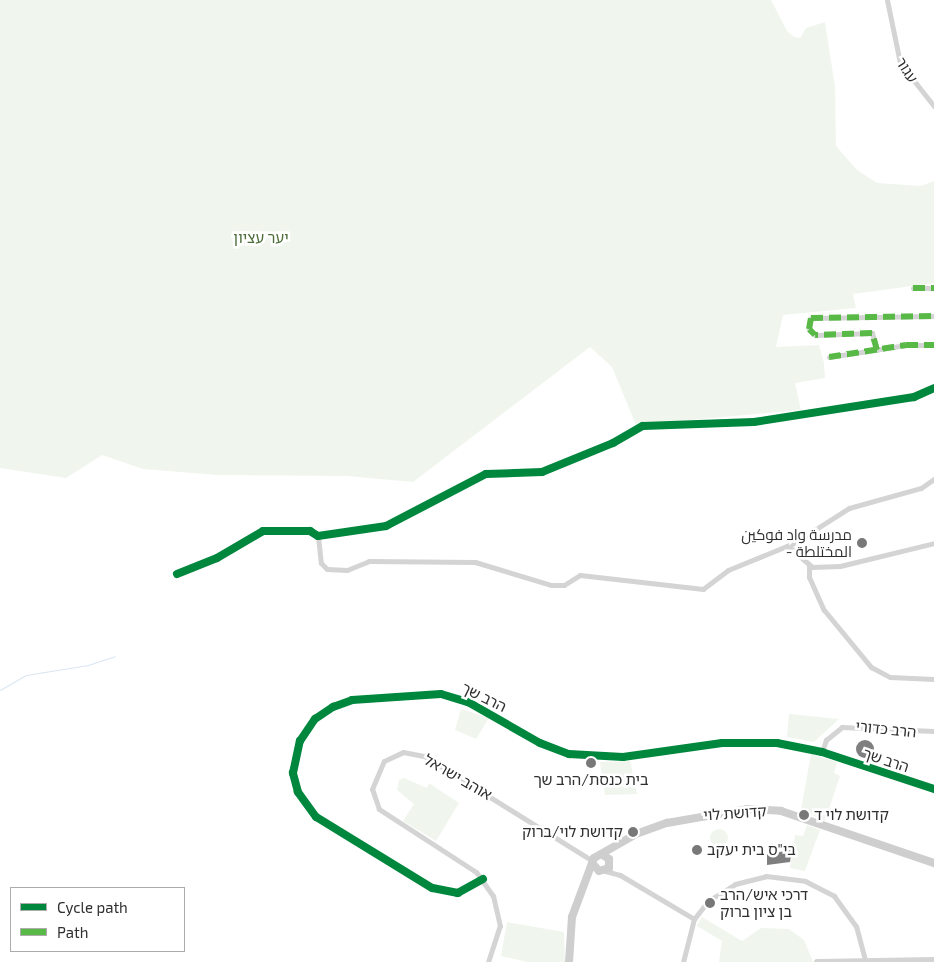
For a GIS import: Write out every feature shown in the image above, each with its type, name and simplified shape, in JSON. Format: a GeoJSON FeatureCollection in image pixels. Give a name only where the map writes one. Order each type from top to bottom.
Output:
{"type":"FeatureCollection","features":[{"type":"Feature","properties":{"kind":"street","name":"עגור"},"geometry":{"type":"LineString","coordinates":[[887,0],[900,63],[934,106]]}},
{"type":"Feature","properties":{"kind":"street"},"geometry":{"type":"LineString","coordinates":[[913,288],[934,288]]}},
{"type":"Feature","properties":{"kind":"street"},"geometry":{"type":"LineString","coordinates":[[877,350],[872,332],[815,335],[809,329],[811,318],[934,316]]}},
{"type":"Feature","properties":{"kind":"street"},"geometry":{"type":"LineString","coordinates":[[829,358],[877,350],[934,345]]}},
{"type":"Feature","properties":{"kind":"street"},"geometry":{"type":"LineString","coordinates":[[177,574],[217,558],[263,531],[310,531],[318,536],[386,526],[486,474],[542,472],[613,443],[642,426],[754,422],[914,397],[934,388]]}},
{"type":"Feature","properties":{"kind":"street"},"geometry":{"type":"LineString","coordinates":[[318,536],[321,563],[327,569],[347,570],[369,561],[475,562],[551,585],[564,585],[580,575],[678,589],[703,589],[728,570],[788,546],[850,508],[921,488],[934,479]]}},
{"type":"Feature","properties":{"kind":"street"},"geometry":{"type":"LineString","coordinates":[[809,565],[840,566],[934,543]]}},
{"type":"Feature","properties":{"kind":"street"},"geometry":{"type":"LineString","coordinates":[[788,546],[809,565],[812,584],[824,610],[871,668],[890,678],[934,679]]}},
{"type":"Feature","properties":{"kind":"street","name":"הרב שך"},"geometry":{"type":"LineString","coordinates":[[483,880],[458,893],[432,888],[316,817],[298,792],[293,773],[300,741],[315,719],[333,707],[352,700],[434,694],[468,702],[540,743],[581,756],[623,756],[743,742],[792,745],[822,752],[934,789]]}},
{"type":"Feature","properties":{"kind":"street","name":"הרב כדורי"},"geometry":{"type":"LineString","coordinates":[[822,752],[826,740],[842,727],[934,731]]}},
{"type":"Feature","properties":{"kind":"street","name":"אוהב ישראל"},"geometry":{"type":"LineString","coordinates":[[483,880],[462,861],[379,809],[372,789],[384,761],[402,752],[424,756],[596,859]]}},
{"type":"Feature","properties":{"kind":"street","name":"קדושת לוי"},"geometry":{"type":"LineString","coordinates":[[596,859],[624,842],[667,822],[725,812],[767,809],[803,816],[934,863]]}},
{"type":"Feature","properties":{"kind":"street","name":"קדושת לוי"},"geometry":{"type":"LineString","coordinates":[[586,884],[603,871],[624,842]]}},
{"type":"Feature","properties":{"kind":"street"},"geometry":{"type":"LineString","coordinates":[[596,859],[610,862],[620,875]]}},
{"type":"Feature","properties":{"kind":"street"},"geometry":{"type":"LineString","coordinates":[[596,859],[603,871],[620,875],[694,919]]}},
{"type":"Feature","properties":{"kind":"street"},"geometry":{"type":"LineString","coordinates":[[569,962],[571,924],[596,859]]}},
{"type":"Feature","properties":{"kind":"street"},"geometry":{"type":"LineString","coordinates":[[683,962],[694,919],[708,901],[735,884],[766,876],[792,877],[822,888],[843,905],[859,934],[865,960]]}},
{"type":"Feature","properties":{"kind":"street"},"geometry":{"type":"LineString","coordinates":[[483,880],[500,916],[497,940],[488,962]]}},
{"type":"Feature","properties":{"kind":"street"},"geometry":{"type":"LineString","coordinates":[[816,961],[934,959]]}},
{"type":"Feature","properties":{"kind":"green space","name":"יער עציון"},"geometry":{"type":"Polygon","coordinates":[[[0,0],[771,0],[787,31],[794,37],[800,38],[806,28],[825,22],[835,87],[836,146],[856,169],[877,183],[921,186],[934,181],[934,283],[853,294],[856,308],[783,315],[776,347],[819,345],[824,363],[825,378],[795,383],[801,410],[636,425],[612,367],[590,347],[413,482],[347,476],[217,475],[143,469],[102,455],[66,478],[0,468],[0,0]]]}},
{"type":"Feature","properties":{"kind":"green space"},"geometry":{"type":"Polygon","coordinates":[[[461,709],[489,718],[476,739],[455,730],[461,709]]]}},
{"type":"Feature","properties":{"kind":"green space"},"geometry":{"type":"Polygon","coordinates":[[[789,714],[839,719],[814,742],[787,737],[789,714]]]}},
{"type":"Feature","properties":{"kind":"green space"},"geometry":{"type":"Polygon","coordinates":[[[811,754],[837,762],[834,773],[840,776],[825,821],[801,810],[811,754]]]}},
{"type":"Feature","properties":{"kind":"green space"},"geometry":{"type":"Polygon","coordinates":[[[630,761],[637,794],[605,795],[600,762],[630,761]]]}},
{"type":"Feature","properties":{"kind":"green space"},"geometry":{"type":"Polygon","coordinates":[[[404,778],[427,788],[429,783],[459,803],[436,841],[403,821],[414,804],[397,790],[399,780],[404,778]]]}},
{"type":"Feature","properties":{"kind":"green space"},"geometry":{"type":"Polygon","coordinates":[[[807,825],[820,830],[805,871],[790,868],[795,835],[803,836],[807,825]]]}},
{"type":"Feature","properties":{"kind":"green space"},"geometry":{"type":"Polygon","coordinates":[[[719,829],[725,832],[728,838],[725,844],[719,847],[713,844],[710,838],[713,832],[719,829]]]}},
{"type":"Feature","properties":{"kind":"green space"},"geometry":{"type":"Polygon","coordinates":[[[702,917],[742,941],[761,928],[789,929],[804,940],[813,962],[719,962],[722,941],[697,926],[702,917]]]}},
{"type":"Feature","properties":{"kind":"green space"},"geometry":{"type":"Polygon","coordinates":[[[507,922],[564,932],[565,962],[527,962],[501,956],[507,922]]]}},
{"type":"Feature","properties":{"kind":"building"},"geometry":{"type":"Polygon","coordinates":[[[865,740],[871,743],[874,749],[871,755],[865,758],[859,755],[856,749],[859,743],[865,740]]]}},
{"type":"Feature","properties":{"kind":"building"},"geometry":{"type":"Polygon","coordinates":[[[792,850],[790,862],[767,865],[767,854],[792,850]]]}},
{"type":"Feature","properties":{"kind":"waterway"},"geometry":{"type":"LineString","coordinates":[[0,690],[26,675],[88,665],[115,656]]}},
{"type":"Feature","properties":{"kind":"marked path"},"geometry":{"type":"LineString","coordinates":[[913,288],[934,288]]}},
{"type":"Feature","properties":{"kind":"marked path"},"geometry":{"type":"LineString","coordinates":[[877,350],[872,333],[815,335],[809,329],[811,318],[934,316]]}},
{"type":"Feature","properties":{"kind":"marked path"},"geometry":{"type":"LineString","coordinates":[[829,357],[906,345],[934,345]]}},
{"type":"Feature","properties":{"kind":"cycle path"},"geometry":{"type":"LineString","coordinates":[[177,574],[217,558],[263,531],[310,531],[318,536],[386,526],[486,474],[542,472],[613,443],[643,426],[754,422],[914,397],[934,388]]}},
{"type":"Feature","properties":{"kind":"cycle path"},"geometry":{"type":"LineString","coordinates":[[483,879],[458,893],[432,888],[316,817],[298,792],[293,773],[300,741],[315,719],[333,707],[352,700],[441,694],[468,702],[540,743],[569,754],[623,757],[722,743],[777,743],[822,752],[934,789]]}},
{"type":"Feature","properties":{"kind":"place","name":"مدرسة واد فوكين - المختلطة"},"geometry":{"type":"Point","coordinates":[862,543]}},
{"type":"Feature","properties":{"kind":"place","name":"בית כנסת/הרב שך"},"geometry":{"type":"Point","coordinates":[591,763]}},
{"type":"Feature","properties":{"kind":"place","name":"קדושת לוי ד"},"geometry":{"type":"Point","coordinates":[804,815]}},
{"type":"Feature","properties":{"kind":"place","name":"קדושת לוי/ברוק"},"geometry":{"type":"Point","coordinates":[633,832]}},
{"type":"Feature","properties":{"kind":"place","name":"בי\"ס בית יעקב"},"geometry":{"type":"Point","coordinates":[697,850]}},
{"type":"Feature","properties":{"kind":"place","name":"דרכי איש/הרב בן ציון ברוק"},"geometry":{"type":"Point","coordinates":[710,903]}}]}
